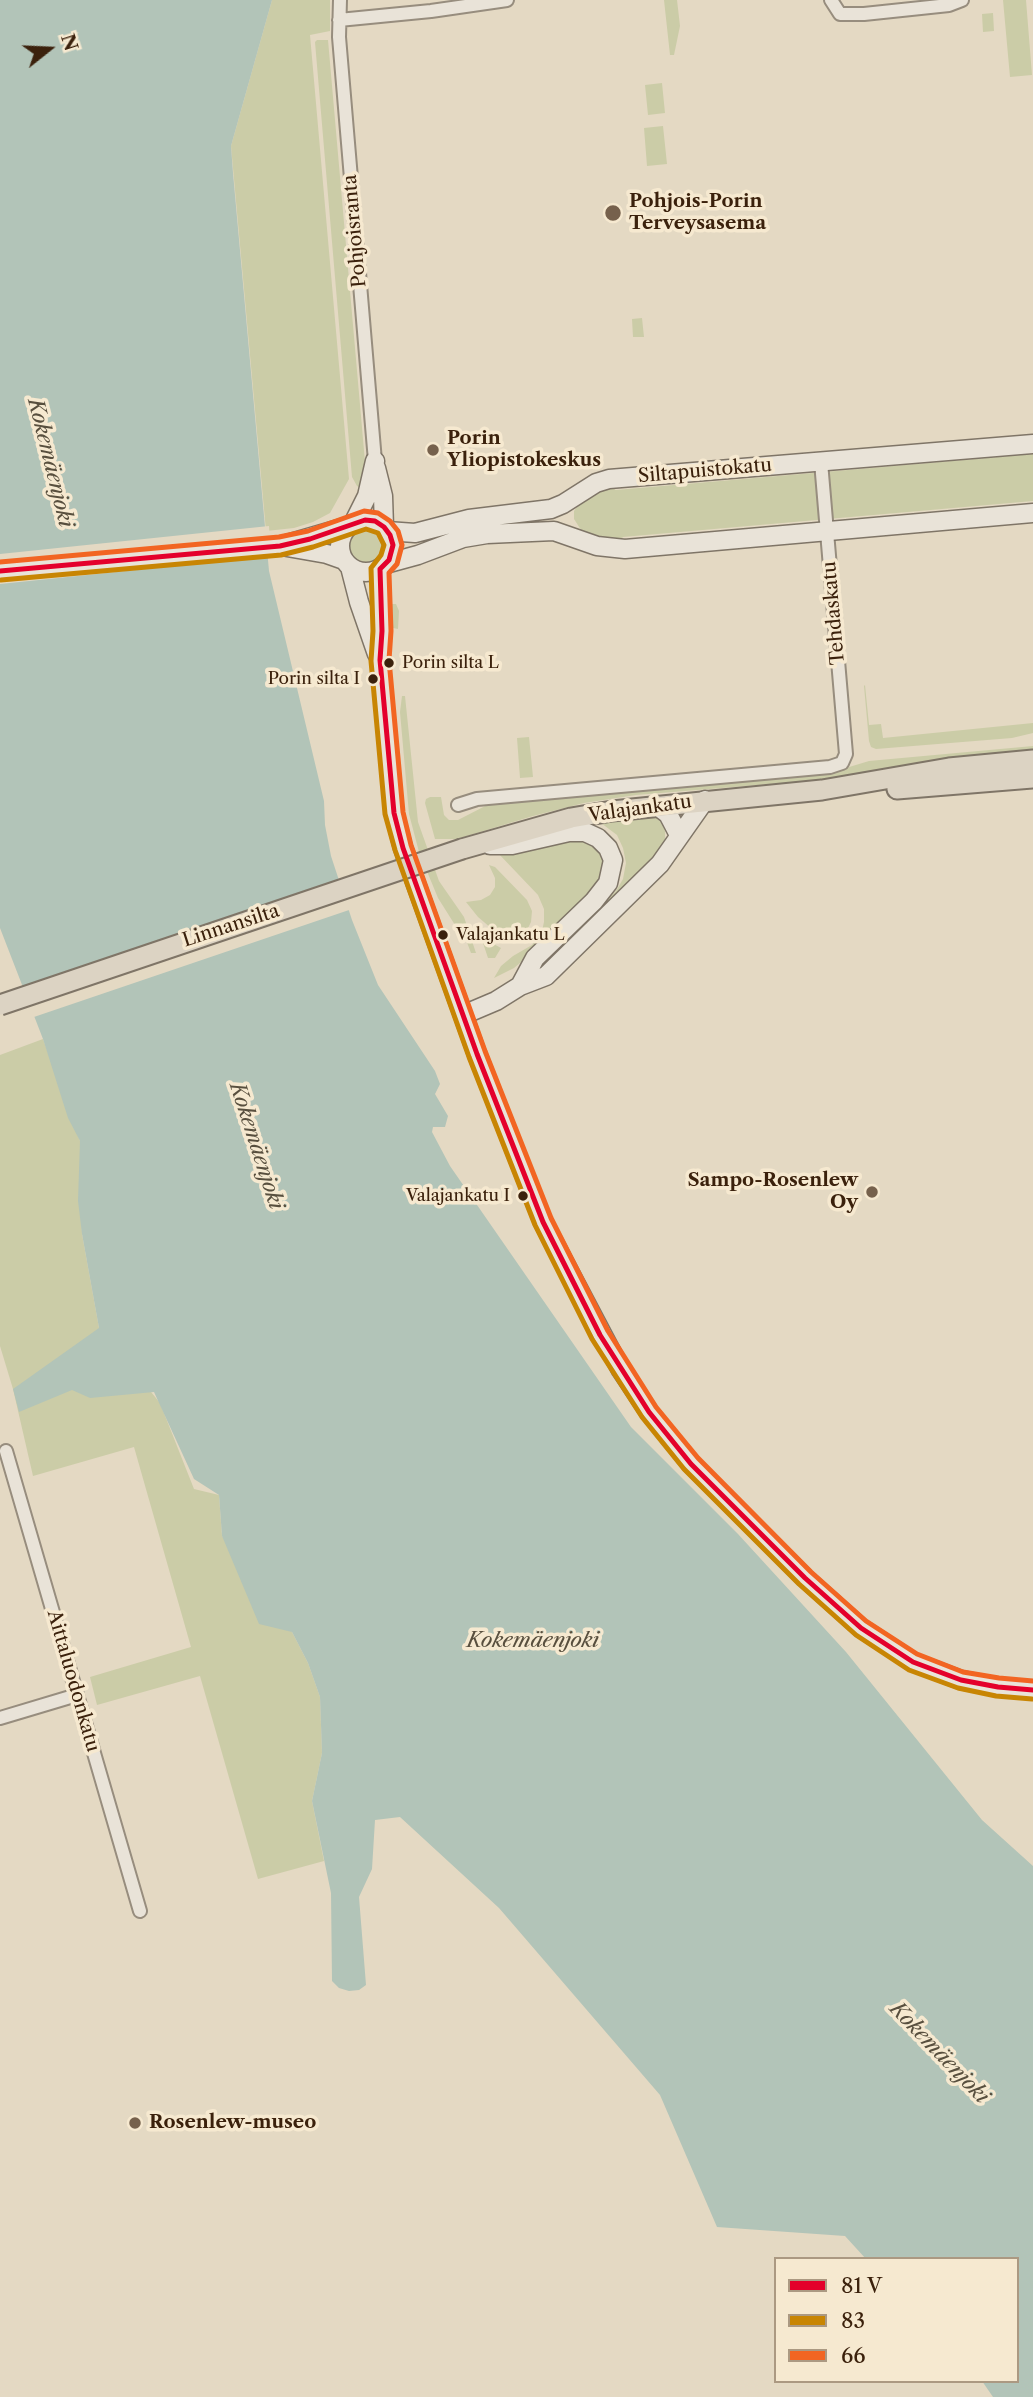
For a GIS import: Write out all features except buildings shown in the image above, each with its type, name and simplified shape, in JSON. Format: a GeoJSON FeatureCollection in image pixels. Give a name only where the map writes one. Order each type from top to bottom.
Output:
{"type":"FeatureCollection","features":[{"type":"Feature","properties":{"kind":"main road","name":"Siltapuistokatu"},"geometry":{"type":"LineString","coordinates":[[386,529],[415,533],[469,519],[551,509],[596,483],[609,479],[1033,444]]}},
{"type":"Feature","properties":{"kind":"main road","name":"Pohjoisranta"},"geometry":{"type":"LineString","coordinates":[[351,525],[367,496],[375,461]]}},
{"type":"Feature","properties":{"kind":"main road","name":"Pohjoisranta"},"geometry":{"type":"LineString","coordinates":[[375,461],[383,496],[386,529]]}},
{"type":"Feature","properties":{"kind":"main road"},"geometry":{"type":"LineString","coordinates":[[573,498],[565,519],[568,529],[578,540]]}},
{"type":"Feature","properties":{"kind":"main road"},"geometry":{"type":"LineString","coordinates":[[280,546],[327,554],[364,572],[463,538],[487,534],[554,531],[597,546],[625,549],[1033,513]]}},
{"type":"Feature","properties":{"kind":"main road"},"geometry":{"type":"LineString","coordinates":[[0,571],[280,546],[365,520],[375,521],[386,529],[392,540],[392,551],[383,566],[379,601],[382,631],[380,660],[394,813],[402,848],[538,1210],[570,1277],[621,1370],[649,1412],[691,1464],[805,1578],[861,1628],[913,1662],[961,1680],[1033,1690]]}},
{"type":"Feature","properties":{"kind":"main road"},"geometry":{"type":"LineString","coordinates":[[351,525],[340,541],[380,660]]}},
{"type":"Feature","properties":{"kind":"main road","name":"Valajankatu"},"geometry":{"type":"LineString","coordinates":[[822,790],[949,768],[1033,760]]}},
{"type":"Feature","properties":{"kind":"main road","name":"Valajankatu"},"geometry":{"type":"LineString","coordinates":[[467,847],[571,818],[656,805],[822,790],[885,790],[1033,778]]}},
{"type":"Feature","properties":{"kind":"main road"},"geometry":{"type":"LineString","coordinates":[[463,1015],[546,976],[660,864],[705,800]]}},
{"type":"Feature","properties":{"kind":"main road"},"geometry":{"type":"LineString","coordinates":[[656,805],[668,814],[679,835]]}},
{"type":"Feature","properties":{"kind":"main road"},"geometry":{"type":"LineString","coordinates":[[467,847],[512,845],[569,832],[585,832],[608,848],[613,860],[608,883],[594,901],[535,958],[520,986]]}},
{"type":"Feature","properties":{"kind":"main road","name":"Linnansilta"},"geometry":{"type":"LineString","coordinates":[[0,1005],[467,847]]}},
{"type":"Feature","properties":{"kind":"street","name":"Pohjoisranta"},"geometry":{"type":"LineString","coordinates":[[340,0],[339,20],[375,461]]}},
{"type":"Feature","properties":{"kind":"street"},"geometry":{"type":"LineString","coordinates":[[339,20],[507,0]]}},
{"type":"Feature","properties":{"kind":"street"},"geometry":{"type":"LineString","coordinates":[[831,0],[840,14],[949,5],[962,0]]}},
{"type":"Feature","properties":{"kind":"street","name":"Tehdaskatu"},"geometry":{"type":"LineString","coordinates":[[458,805],[477,799],[830,767],[842,763],[846,754],[821,461]]}},
{"type":"Feature","properties":{"kind":"street","name":"Aittaluodonkatu"},"geometry":{"type":"LineString","coordinates":[[6,1451],[140,1912]]}},
{"type":"Feature","properties":{"kind":"street"},"geometry":{"type":"LineString","coordinates":[[0,1718],[77,1695]]}},
{"type":"Feature","properties":{"kind":"green space"},"geometry":{"type":"Polygon","coordinates":[[[272,0],[330,0],[330,31],[310,35],[349,479],[330,513],[294,528],[266,531],[231,146],[272,0]]]}},
{"type":"Feature","properties":{"kind":"green space"},"geometry":{"type":"Polygon","coordinates":[[[664,0],[677,0],[680,26],[674,55],[670,55],[664,0]]]}},
{"type":"Feature","properties":{"kind":"green space"},"geometry":{"type":"Polygon","coordinates":[[[1003,0],[1026,0],[1032,75],[1010,77],[1003,0]]]}},
{"type":"Feature","properties":{"kind":"green space"},"geometry":{"type":"Polygon","coordinates":[[[993,13],[994,31],[983,32],[982,14],[993,13]]]}},
{"type":"Feature","properties":{"kind":"green space"},"geometry":{"type":"Polygon","coordinates":[[[328,40],[365,462],[361,488],[352,477],[315,42],[328,40]]]}},
{"type":"Feature","properties":{"kind":"green space"},"geometry":{"type":"Polygon","coordinates":[[[662,83],[665,113],[648,115],[645,85],[662,83]]]}},
{"type":"Feature","properties":{"kind":"green space"},"geometry":{"type":"Polygon","coordinates":[[[663,126],[667,164],[647,166],[644,128],[663,126]]]}},
{"type":"Feature","properties":{"kind":"green space"},"geometry":{"type":"Polygon","coordinates":[[[642,318],[644,337],[633,337],[632,319],[642,318]]]}},
{"type":"Feature","properties":{"kind":"green space"},"geometry":{"type":"Polygon","coordinates":[[[1033,454],[1033,501],[623,537],[617,543],[583,533],[574,519],[574,511],[585,496],[607,485],[616,490],[1033,454]]]}},
{"type":"Feature","properties":{"kind":"green space"},"geometry":{"type":"Polygon","coordinates":[[[366,530],[378,535],[383,547],[378,559],[366,564],[354,559],[349,547],[354,535],[366,530]]]}},
{"type":"Feature","properties":{"kind":"green space"},"geometry":{"type":"Polygon","coordinates":[[[389,604],[396,604],[399,611],[398,629],[393,628],[389,604]]]}},
{"type":"Feature","properties":{"kind":"green space"},"geometry":{"type":"Polygon","coordinates":[[[865,685],[869,725],[881,724],[883,738],[1033,723],[1033,733],[1012,738],[876,749],[871,747],[869,741],[865,685]]]}},
{"type":"Feature","properties":{"kind":"green space"},"geometry":{"type":"Polygon","coordinates":[[[402,696],[405,696],[418,822],[439,881],[464,917],[476,953],[471,953],[460,924],[455,925],[438,898],[419,852],[409,814],[400,712],[402,696]]]}},
{"type":"Feature","properties":{"kind":"green space"},"geometry":{"type":"Polygon","coordinates":[[[529,737],[533,777],[520,778],[517,738],[529,737]]]}},
{"type":"Feature","properties":{"kind":"green space"},"geometry":{"type":"Polygon","coordinates":[[[1033,746],[1033,749],[820,780],[636,795],[584,803],[457,839],[435,839],[425,803],[430,797],[441,797],[444,815],[449,820],[458,820],[493,802],[823,775],[869,761],[1033,746]]]}},
{"type":"Feature","properties":{"kind":"green space"},"geometry":{"type":"Polygon","coordinates":[[[654,817],[661,821],[665,831],[665,840],[660,851],[572,940],[569,937],[616,891],[623,879],[626,863],[623,848],[617,835],[601,823],[654,817]]]}},
{"type":"Feature","properties":{"kind":"green space"},"geometry":{"type":"Polygon","coordinates":[[[583,838],[598,847],[605,858],[602,882],[539,947],[514,968],[494,978],[501,966],[532,945],[541,935],[544,922],[544,909],[538,895],[497,852],[583,838]]]}},
{"type":"Feature","properties":{"kind":"green space"},"geometry":{"type":"Polygon","coordinates":[[[489,865],[495,867],[527,900],[532,911],[526,932],[518,936],[509,936],[491,928],[466,902],[481,900],[490,895],[495,887],[495,878],[489,865]]]}},
{"type":"Feature","properties":{"kind":"green space"},"geometry":{"type":"Polygon","coordinates":[[[481,937],[501,948],[495,958],[488,958],[481,937]]]}},
{"type":"Feature","properties":{"kind":"green space"},"geometry":{"type":"Polygon","coordinates":[[[43,1039],[80,1141],[82,1234],[99,1328],[160,1403],[194,1489],[219,1495],[222,1536],[292,1632],[308,1663],[320,1697],[322,1753],[312,1801],[324,1861],[258,1879],[200,1676],[97,1705],[90,1677],[191,1647],[134,1447],[33,1476],[0,1346],[0,1055],[43,1039]]]}},
{"type":"Feature","properties":{"kind":"water","name":"Kokemäenjoki"},"geometry":{"type":"Polygon","coordinates":[[[0,0],[272,0],[231,146],[269,571],[324,801],[331,856],[352,920],[378,985],[435,1071],[440,1084],[435,1094],[448,1116],[445,1127],[433,1127],[432,1132],[450,1166],[631,1427],[738,1534],[846,1652],[982,1820],[1033,1866],[1033,2397],[993,2397],[983,2383],[1019,2383],[1019,2257],[864,2257],[845,2236],[717,2227],[660,2095],[499,1908],[400,1817],[375,1820],[372,1869],[359,1897],[366,1985],[359,1990],[349,1991],[339,1988],[332,1981],[331,1893],[312,1801],[322,1753],[320,1697],[308,1663],[292,1632],[259,1624],[222,1536],[219,1495],[194,1479],[154,1392],[90,1398],[72,1390],[19,1412],[13,1389],[99,1328],[78,1201],[80,1141],[68,1118],[43,1039],[0,928],[0,0]]]}},
{"type":"Feature","properties":{"kind":"pier"},"geometry":{"type":"Polygon","coordinates":[[[269,526],[271,556],[0,584],[0,554],[269,526]]]}},
{"type":"Feature","properties":{"kind":"pier"},"geometry":{"type":"Polygon","coordinates":[[[342,878],[352,909],[31,1018],[19,987],[342,878]]]}},
{"type":"Feature","properties":{"kind":"transit line","name":"66"},"geometry":{"type":"LineString","coordinates":[[0,562],[279,537],[308,531],[364,511],[378,513],[390,521],[398,531],[402,545],[397,564],[389,573],[389,660],[403,812],[411,845],[485,1051],[551,1218],[608,1331],[656,1407],[698,1458],[811,1572],[866,1621],[917,1654],[963,1672],[1033,1681]]}},
{"type":"Feature","properties":{"kind":"transit line"},"geometry":{"type":"LineString","coordinates":[[0,571],[280,546],[365,520],[375,521],[384,527],[393,545],[389,560],[380,569],[380,660],[394,813],[403,848],[477,1054],[543,1222],[600,1335],[649,1412],[691,1464],[805,1578],[861,1628],[913,1662],[961,1680],[1033,1690]]}},
{"type":"Feature","properties":{"kind":"transit line","name":"83"},"geometry":{"type":"LineString","coordinates":[[1,580],[281,555],[366,529],[378,533],[384,545],[381,555],[371,568],[371,661],[385,814],[395,850],[469,1057],[535,1225],[592,1339],[642,1417],[684,1469],[799,1584],[856,1635],[909,1670],[958,1688],[996,1696],[1032,1699]]}},
{"type":"Feature","properties":{"kind":"place","name":"Pohjois-Porin Terveysasema"},"geometry":{"type":"Point","coordinates":[613,213]}},
{"type":"Feature","properties":{"kind":"place","name":"Porin Yliopistokeskus"},"geometry":{"type":"Point","coordinates":[433,450]}},
{"type":"Feature","properties":{"kind":"place","name":"Porin silta L"},"geometry":{"type":"Point","coordinates":[389,663]}},
{"type":"Feature","properties":{"kind":"place","name":"Porin silta I"},"geometry":{"type":"Point","coordinates":[373,679]}},
{"type":"Feature","properties":{"kind":"place","name":"Valajankatu L"},"geometry":{"type":"Point","coordinates":[443,935]}},
{"type":"Feature","properties":{"kind":"place","name":"Sampo-Rosenlew Oy"},"geometry":{"type":"Point","coordinates":[872,1192]}},
{"type":"Feature","properties":{"kind":"place","name":"Valajankatu I"},"geometry":{"type":"Point","coordinates":[523,1196]}},
{"type":"Feature","properties":{"kind":"place","name":"Rosenlew-museo"},"geometry":{"type":"Point","coordinates":[135,2123]}}]}
